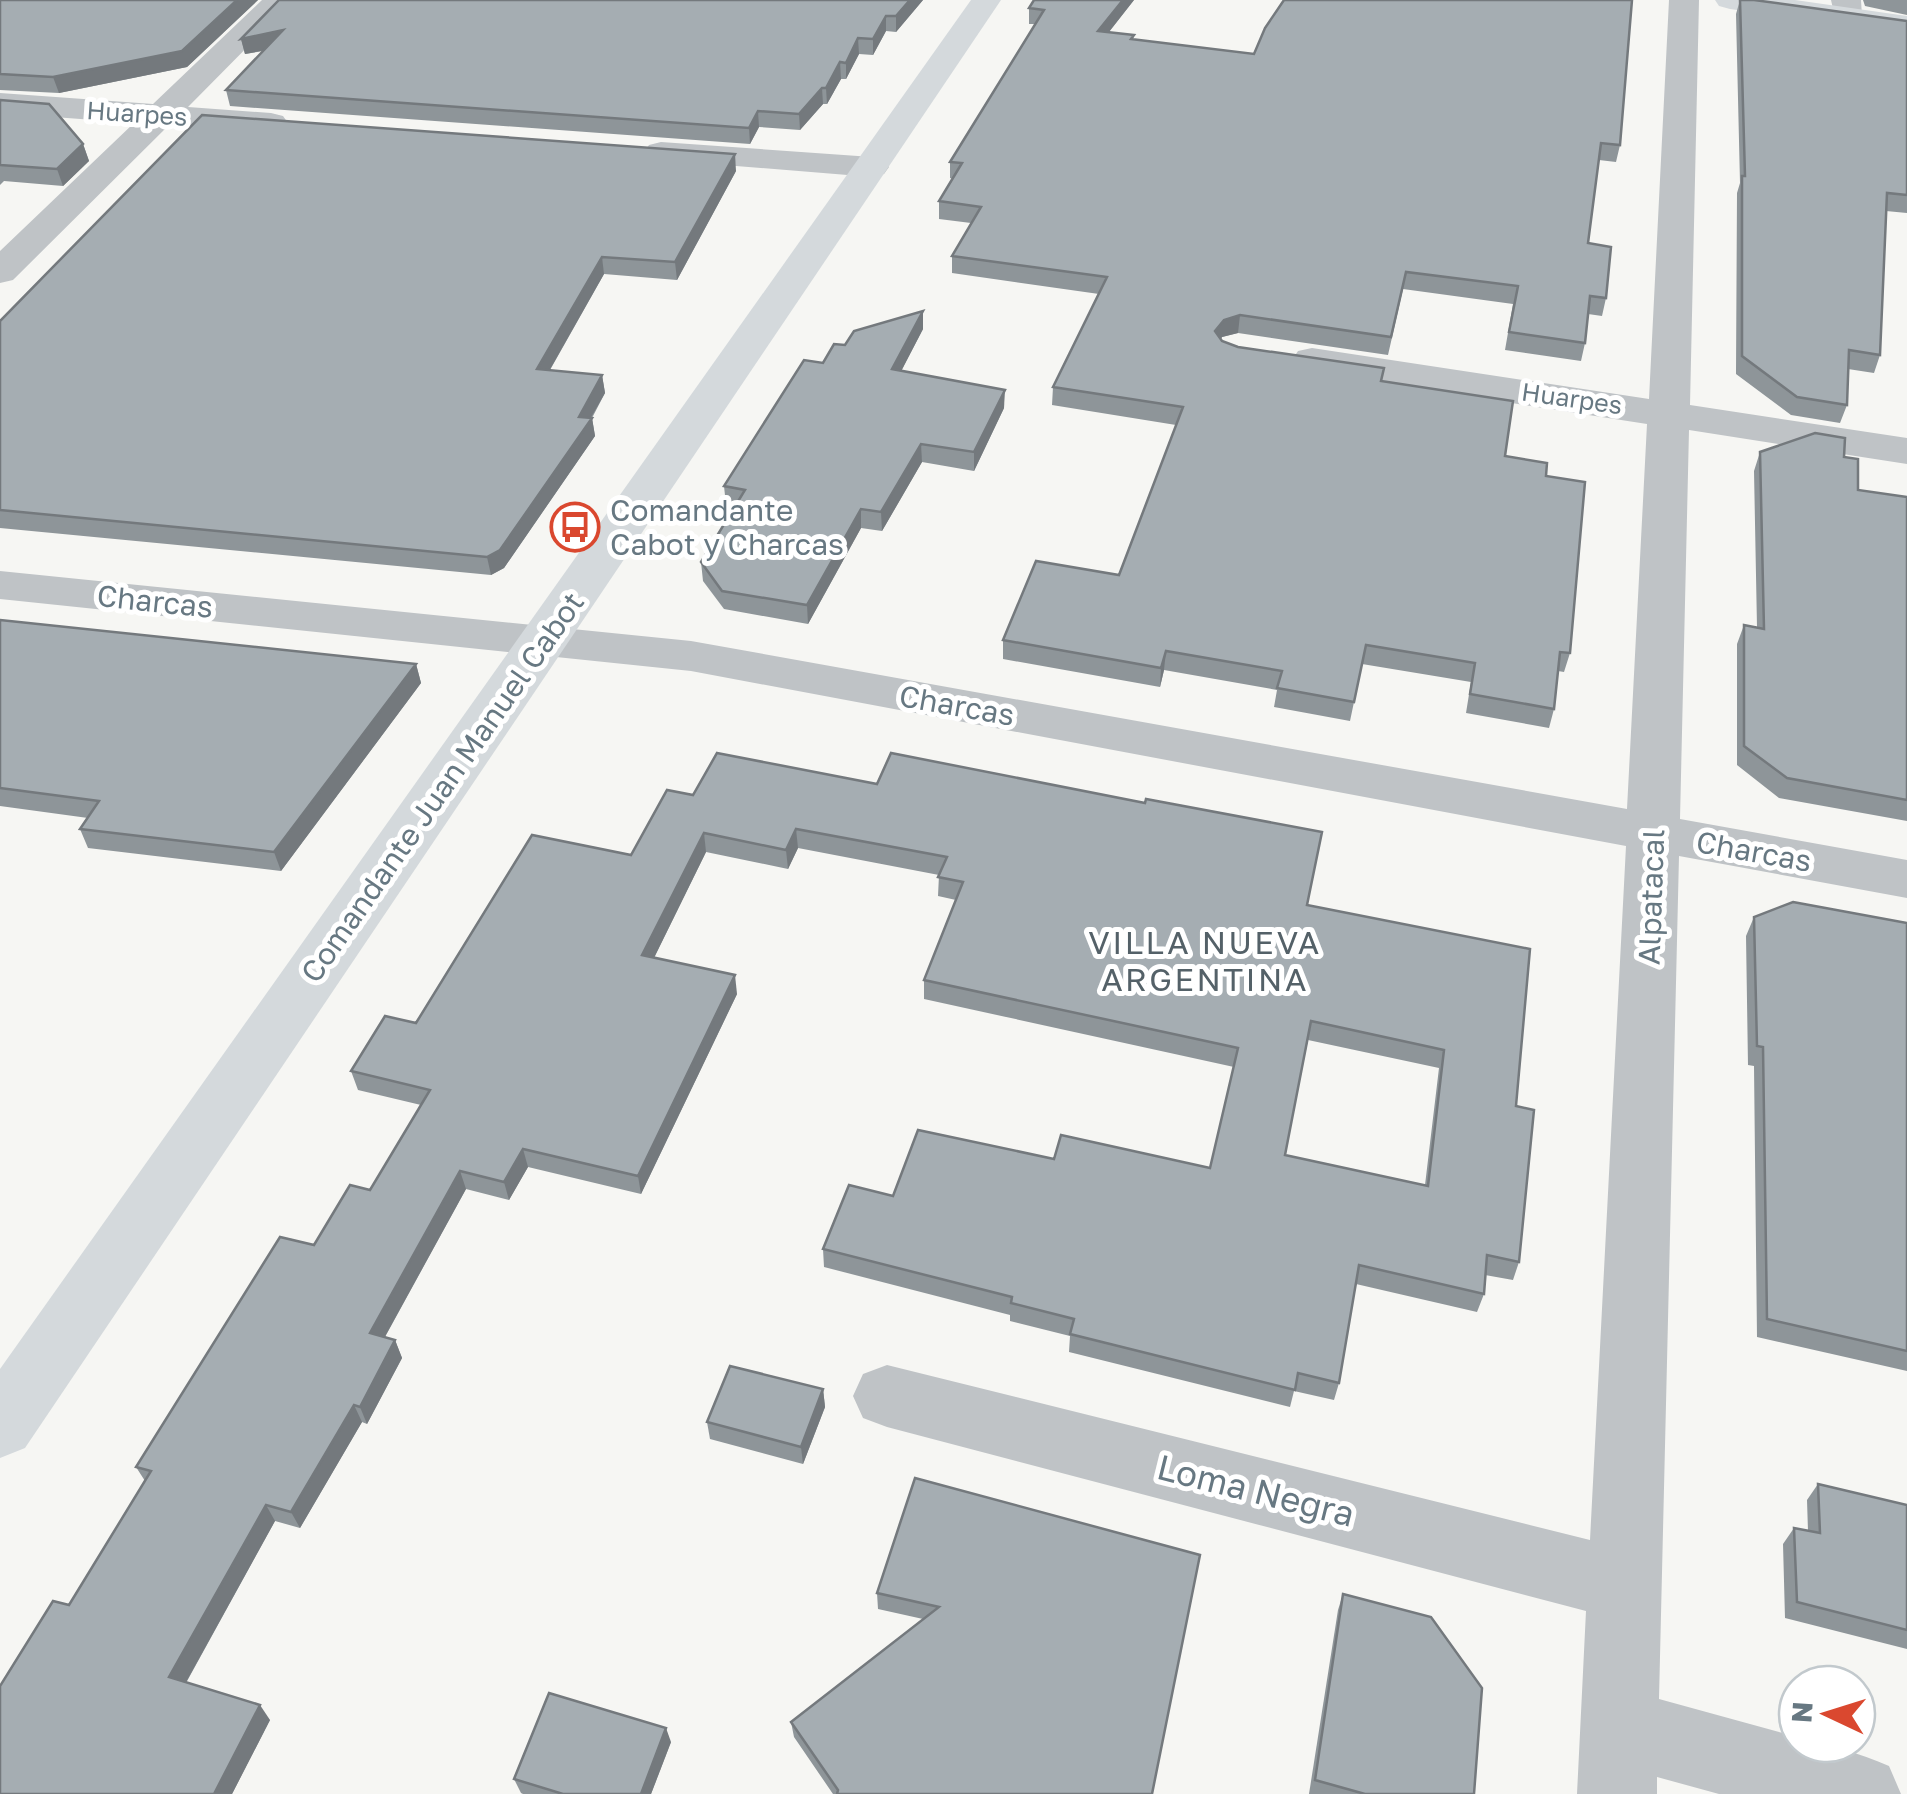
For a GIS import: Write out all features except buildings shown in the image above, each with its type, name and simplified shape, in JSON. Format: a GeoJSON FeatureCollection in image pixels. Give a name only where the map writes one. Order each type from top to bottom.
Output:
{"type":"FeatureCollection","features":[{"type":"Feature","properties":{"kind":"main road","name":"Comandante Juan Manuel Cabot"},"geometry":{"type":"LineString","coordinates":[[0,1426],[986,0]]}},
{"type":"Feature","properties":{"kind":"main road"},"geometry":{"type":"LineString","coordinates":[[1730,0],[1846,8],[1907,25]]}},
{"type":"Feature","properties":{"kind":"street"},"geometry":{"type":"LineString","coordinates":[[0,272],[279,0]]}},
{"type":"Feature","properties":{"kind":"street","name":"Alpatacal"},"geometry":{"type":"LineString","coordinates":[[1618,1761],[1684,0]]}},
{"type":"Feature","properties":{"kind":"street","name":"Huarpes"},"geometry":{"type":"LineString","coordinates":[[0,103],[296,125]]}},
{"type":"Feature","properties":{"kind":"street"},"geometry":{"type":"LineString","coordinates":[[625,150],[872,167]]}},
{"type":"Feature","properties":{"kind":"street","name":"Huarpes"},"geometry":{"type":"LineString","coordinates":[[1276,354],[1907,451]]}},
{"type":"Feature","properties":{"kind":"street","name":"Charcas"},"geometry":{"type":"LineString","coordinates":[[0,585],[691,656],[1907,879]]}},
{"type":"Feature","properties":{"kind":"street","name":"Loma Negra"},"geometry":{"type":"LineString","coordinates":[[886,1396],[1624,1585]]}},
{"type":"Feature","properties":{"kind":"street"},"geometry":{"type":"LineString","coordinates":[[1618,1761],[1861,1794]]}},
{"type":"Feature","properties":{"kind":"place","name":"Comandante Cabot y Charcas"},"geometry":{"type":"Point","coordinates":[575,527]}},
{"type":"Feature","properties":{"kind":"district","name":"VILLA NUEVA ARGENTINA"},"geometry":{"type":"Point","coordinates":[1205,960]}}]}
